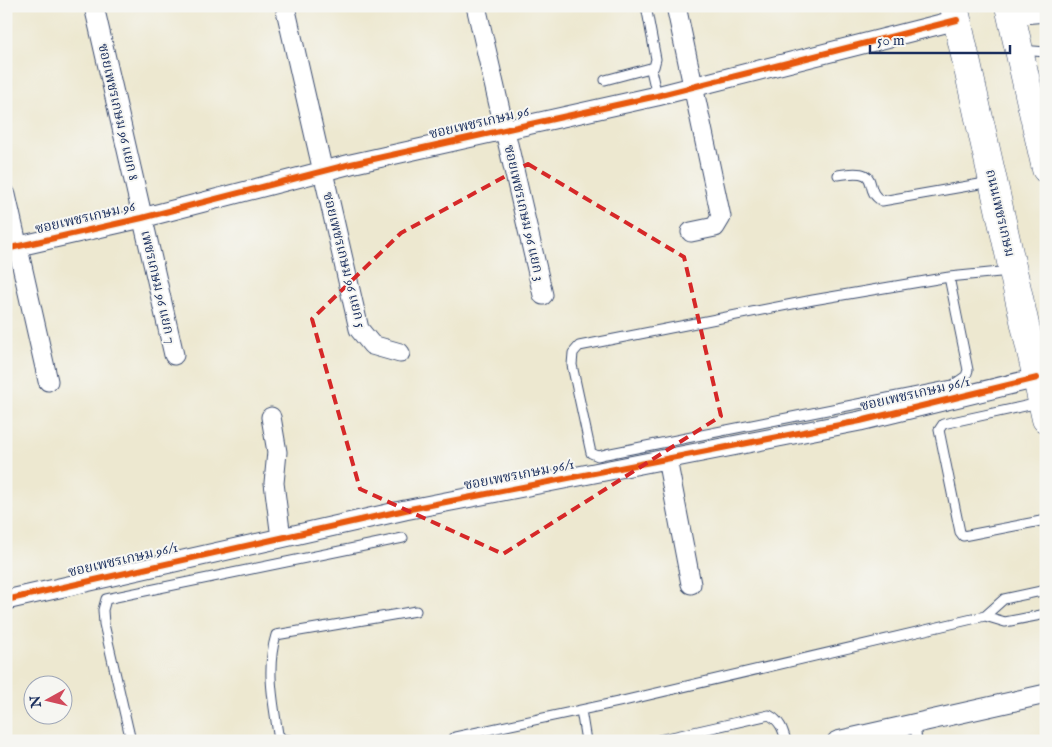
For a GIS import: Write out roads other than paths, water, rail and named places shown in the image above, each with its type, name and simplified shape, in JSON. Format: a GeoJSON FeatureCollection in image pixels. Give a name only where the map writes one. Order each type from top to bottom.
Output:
{"type":"FeatureCollection","features":[{"type":"Feature","properties":{"kind":"main road"},"geometry":{"type":"LineString","coordinates":[[1010,11],[1042,133],[1046,169]]}},
{"type":"Feature","properties":{"kind":"main road","name":"ถนนเพชรเกษม"},"geometry":{"type":"LineString","coordinates":[[956,13],[1042,400]]}},
{"type":"Feature","properties":{"kind":"street","name":"ซอยเพชรเกษม 96 แยก 8"},"geometry":{"type":"LineString","coordinates":[[94,6],[142,218]]}},
{"type":"Feature","properties":{"kind":"street","name":"ซอยเพชรเกษม 96 แยก 5"},"geometry":{"type":"LineString","coordinates":[[285,6],[359,329],[372,345],[400,353]]}},
{"type":"Feature","properties":{"kind":"street","name":"ซอยเพชรเกษม 96 แยก 3"},"geometry":{"type":"LineString","coordinates":[[476,6],[543,295]]}},
{"type":"Feature","properties":{"kind":"street"},"geometry":{"type":"LineString","coordinates":[[676,6],[721,217],[715,227],[691,232]]}},
{"type":"Feature","properties":{"kind":"street"},"geometry":{"type":"LineString","coordinates":[[1010,11],[1046,12]]}},
{"type":"Feature","properties":{"kind":"street","name":"ซอยเพชรเกษม 96"},"geometry":{"type":"LineString","coordinates":[[12,248],[142,218],[323,172],[505,131],[588,110],[657,96],[956,13]]}},
{"type":"Feature","properties":{"kind":"street"},"geometry":{"type":"LineString","coordinates":[[6,195],[12,248],[48,381]]}},
{"type":"Feature","properties":{"kind":"street","name":"เพชรเกษม 96 แยก 7"},"geometry":{"type":"LineString","coordinates":[[142,218],[174,355]]}},
{"type":"Feature","properties":{"kind":"street","name":"ซอยเพชรเกษม 96/1"},"geometry":{"type":"LineString","coordinates":[[6,600],[405,510],[860,421],[1042,400]]}},
{"type":"Feature","properties":{"kind":"street"},"geometry":{"type":"LineString","coordinates":[[271,417],[277,452],[275,500],[280,538]]}},
{"type":"Feature","properties":{"kind":"street"},"geometry":{"type":"LineString","coordinates":[[666,459],[691,584]]}},
{"type":"Feature","properties":{"kind":"street"},"geometry":{"type":"LineString","coordinates":[[837,741],[916,733],[1046,694]]}},
{"type":"Feature","properties":{"kind":"lane"},"geometry":{"type":"LineString","coordinates":[[605,80],[654,68],[656,59],[646,6]]}},
{"type":"Feature","properties":{"kind":"lane"},"geometry":{"type":"LineString","coordinates":[[1019,50],[1046,52]]}},
{"type":"Feature","properties":{"kind":"lane"},"geometry":{"type":"LineString","coordinates":[[651,70],[657,96]]}},
{"type":"Feature","properties":{"kind":"lane"},"geometry":{"type":"LineString","coordinates":[[838,175],[854,172],[865,174],[870,179],[876,197],[882,201],[993,182]]}},
{"type":"Feature","properties":{"kind":"lane"},"geometry":{"type":"LineString","coordinates":[[949,277],[968,370],[966,376],[953,385],[598,456],[591,453],[572,365],[573,353],[579,346],[813,300],[949,277],[1013,271]]}},
{"type":"Feature","properties":{"kind":"lane"},"geometry":{"type":"LineString","coordinates":[[1042,400],[943,424],[939,430],[960,532],[963,536],[1046,520]]}},
{"type":"Feature","properties":{"kind":"lane"},"geometry":{"type":"LineString","coordinates":[[131,741],[104,624],[103,610],[106,599],[403,538]]}},
{"type":"Feature","properties":{"kind":"lane"},"geometry":{"type":"LineString","coordinates":[[451,741],[455,737],[581,710],[985,616],[1004,599],[1046,590]]}},
{"type":"Feature","properties":{"kind":"lane"},"geometry":{"type":"LineString","coordinates":[[294,741],[282,739],[278,734],[270,666],[276,635],[416,611]]}},
{"type":"Feature","properties":{"kind":"lane"},"geometry":{"type":"LineString","coordinates":[[985,616],[1005,622],[1046,614]]}},
{"type":"Feature","properties":{"kind":"lane"},"geometry":{"type":"LineString","coordinates":[[581,710],[586,741]]}},
{"type":"Feature","properties":{"kind":"lane"},"geometry":{"type":"LineString","coordinates":[[654,741],[769,715],[776,719],[783,728],[786,741]]}}]}
